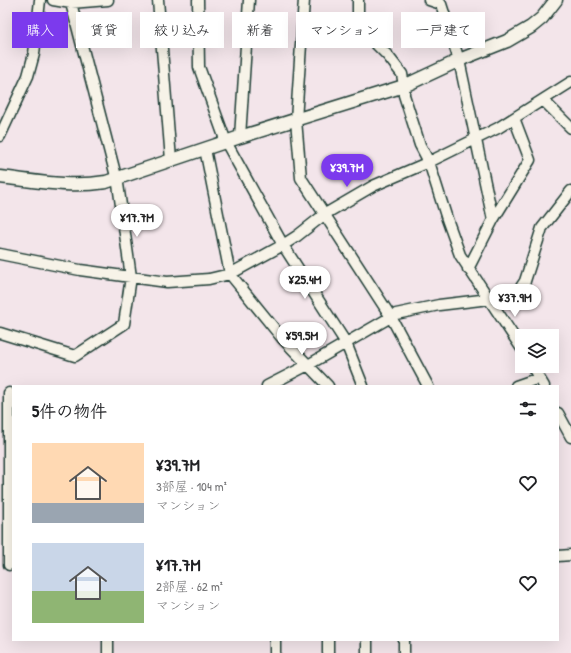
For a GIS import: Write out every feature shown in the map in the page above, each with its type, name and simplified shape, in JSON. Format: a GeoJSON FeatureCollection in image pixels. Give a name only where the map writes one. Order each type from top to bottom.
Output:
{"type":"FeatureCollection","features":[{"type":"Feature","properties":{"kind":"street"},"geometry":{"type":"LineString","coordinates":[[0,136],[28,76],[34,54],[40,0]]}},
{"type":"Feature","properties":{"kind":"street"},"geometry":{"type":"LineString","coordinates":[[53,0],[71,2],[108,0]]}},
{"type":"Feature","properties":{"kind":"street"},"geometry":{"type":"LineString","coordinates":[[158,0],[171,160]]}},
{"type":"Feature","properties":{"kind":"street"},"geometry":{"type":"LineString","coordinates":[[198,0],[199,67],[226,142],[283,245],[346,343],[364,385]]}},
{"type":"Feature","properties":{"kind":"street"},"geometry":{"type":"LineString","coordinates":[[240,137],[249,0]]}},
{"type":"Feature","properties":{"kind":"street"},"geometry":{"type":"LineString","coordinates":[[304,0],[296,120],[301,178],[391,317],[427,385]]}},
{"type":"Feature","properties":{"kind":"street"},"geometry":{"type":"LineString","coordinates":[[358,0],[358,20],[372,40],[388,56],[402,74],[404,95],[420,145],[429,162],[460,255],[515,339]]}},
{"type":"Feature","properties":{"kind":"street"},"geometry":{"type":"LineString","coordinates":[[429,0],[441,4],[459,60],[493,220]]}},
{"type":"Feature","properties":{"kind":"street"},"geometry":{"type":"LineString","coordinates":[[0,177],[73,185],[93,184],[117,178],[240,137],[404,86],[459,60],[507,41],[531,27],[542,18],[556,0]]}},
{"type":"Feature","properties":{"kind":"street"},"geometry":{"type":"LineString","coordinates":[[0,333],[75,356],[124,324],[131,277],[117,178],[71,2]]}},
{"type":"Feature","properties":{"kind":"street"},"geometry":{"type":"LineString","coordinates":[[0,254],[80,270],[167,282],[209,279],[230,274],[283,245],[325,214],[373,186],[429,162],[475,139],[514,118],[571,82]]}},
{"type":"Feature","properties":{"kind":"street"},"geometry":{"type":"LineString","coordinates":[[542,100],[571,128]]}},
{"type":"Feature","properties":{"kind":"street"},"geometry":{"type":"LineString","coordinates":[[468,268],[493,220],[530,160],[514,118]]}},
{"type":"Feature","properties":{"kind":"street"},"geometry":{"type":"LineString","coordinates":[[205,149],[230,274],[282,338],[327,385]]}},
{"type":"Feature","properties":{"kind":"street"},"geometry":{"type":"LineString","coordinates":[[269,385],[308,365],[396,314],[439,305],[506,297],[517,293],[525,280],[542,228],[571,191]]}},
{"type":"Feature","properties":{"kind":"street"},"geometry":{"type":"LineString","coordinates":[[522,385],[542,382],[536,373]]}},
{"type":"Feature","properties":{"kind":"street"},"geometry":{"type":"LineString","coordinates":[[7,393],[7,565]]}},
{"type":"Feature","properties":{"kind":"street"},"geometry":{"type":"LineString","coordinates":[[559,415],[571,437]]}},
{"type":"Feature","properties":{"kind":"street"},"geometry":{"type":"LineString","coordinates":[[559,556],[571,556]]}},
{"type":"Feature","properties":{"kind":"street"},"geometry":{"type":"LineString","coordinates":[[108,641],[108,653]]}},
{"type":"Feature","properties":{"kind":"street"},"geometry":{"type":"LineString","coordinates":[[275,641],[276,653]]}},
{"type":"Feature","properties":{"kind":"street"},"geometry":{"type":"LineString","coordinates":[[328,641],[328,653]]}},
{"type":"Feature","properties":{"kind":"street"},"geometry":{"type":"LineString","coordinates":[[367,641],[367,653]]}},
{"type":"Feature","properties":{"kind":"street"},"geometry":{"type":"LineString","coordinates":[[404,641],[404,653]]}}]}
